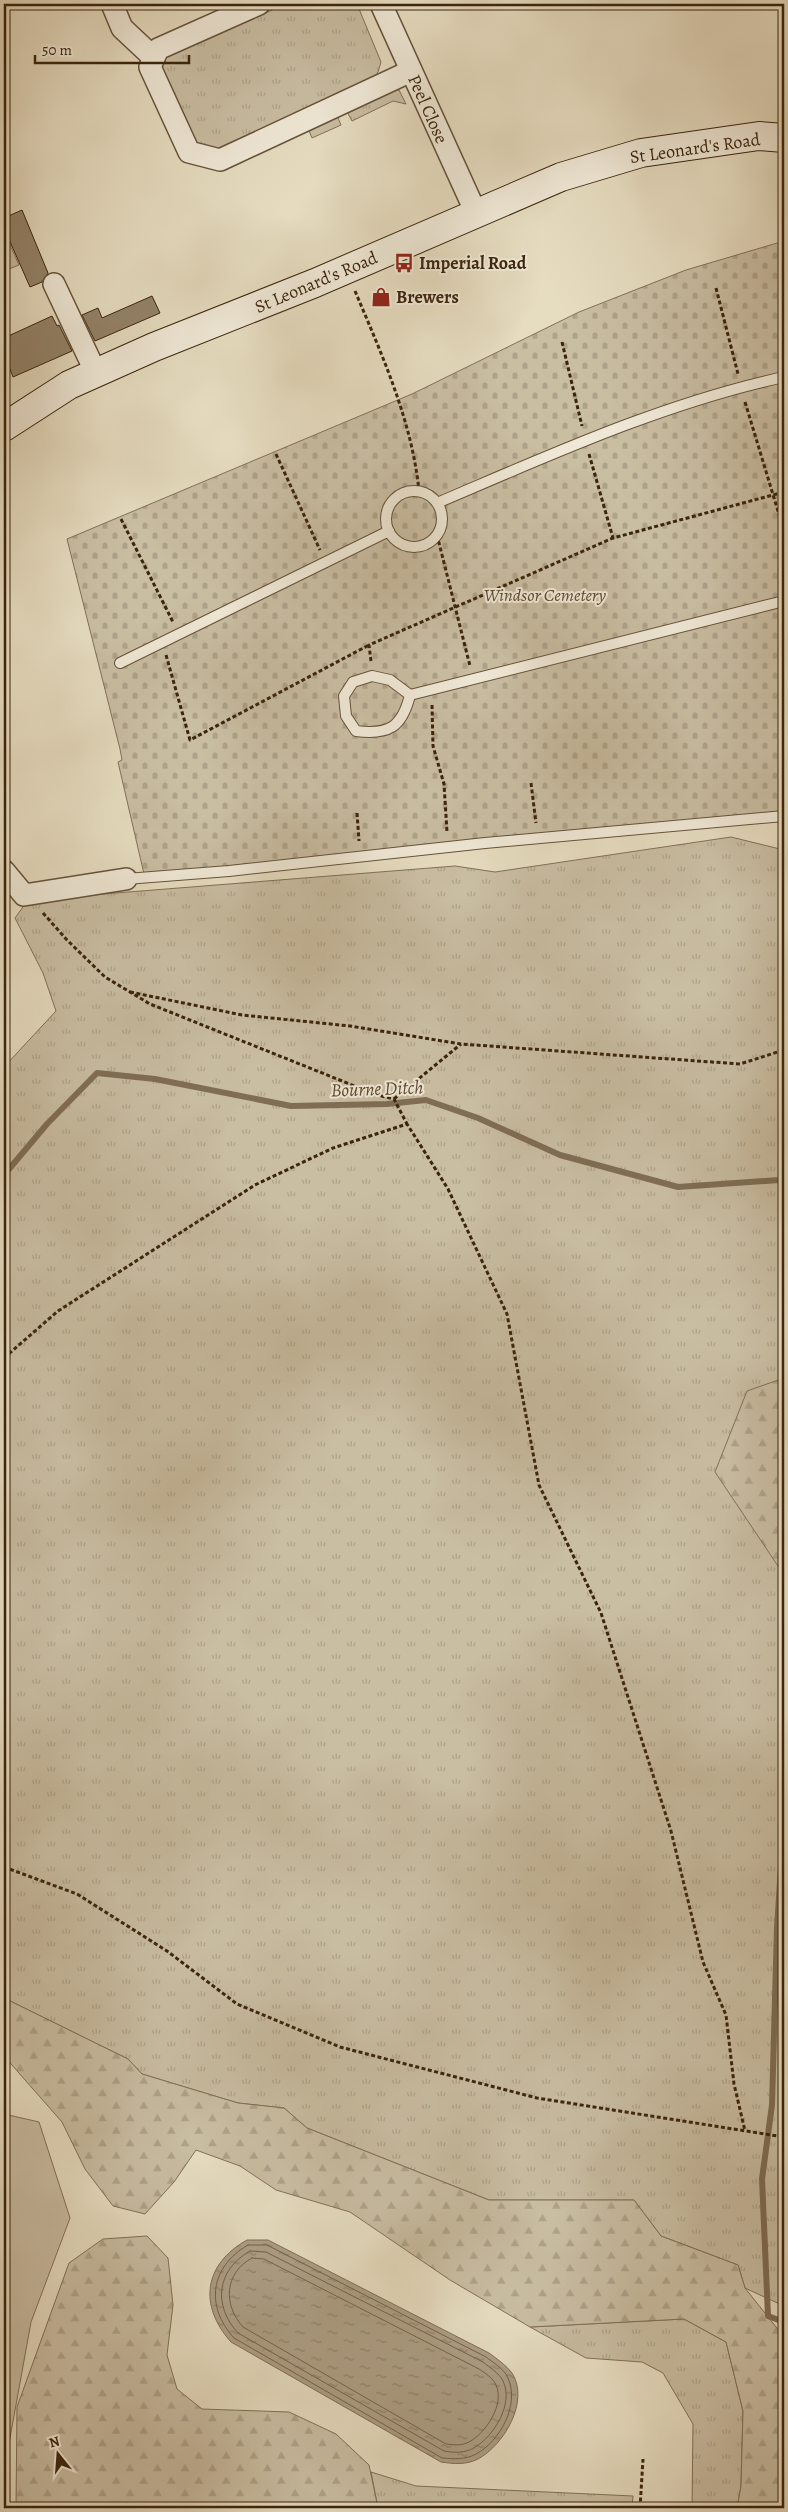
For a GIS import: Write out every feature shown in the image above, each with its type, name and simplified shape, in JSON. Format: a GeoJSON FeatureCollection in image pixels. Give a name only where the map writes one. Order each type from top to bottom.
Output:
{"type":"FeatureCollection","features":[{"type":"Feature","properties":{"kind":"main road","name":"St Leonard's Road"},"geometry":{"type":"LineString","coordinates":[[4,427],[15,416],[69,385],[154,347],[346,270],[561,176],[641,153],[759,136],[784,138]]}},
{"type":"Feature","properties":{"kind":"street"},"geometry":{"type":"LineString","coordinates":[[112,4],[122,28],[154,58]]}},
{"type":"Feature","properties":{"kind":"street"},"geometry":{"type":"LineString","coordinates":[[259,4],[158,49],[150,67],[189,152],[220,160],[411,71]]}},
{"type":"Feature","properties":{"kind":"street","name":"Peel Close"},"geometry":{"type":"LineString","coordinates":[[381,4],[476,213]]}},
{"type":"Feature","properties":{"kind":"street"},"geometry":{"type":"LineString","coordinates":[[54,284],[96,374]]}},
{"type":"Feature","properties":{"kind":"street"},"geometry":{"type":"LineString","coordinates":[[4,871],[24,895],[126,879]]}},
{"type":"Feature","properties":{"kind":"lane"},"geometry":{"type":"LineString","coordinates":[[437,503],[586,440],[664,411],[784,377]]}},
{"type":"Feature","properties":{"kind":"lane"},"geometry":{"type":"LineString","coordinates":[[419,491],[428,494],[437,503],[442,519],[437,535],[428,543],[419,546],[406,546],[397,541],[389,531],[386,517],[392,502],[405,492],[419,491]]}},
{"type":"Feature","properties":{"kind":"lane"},"geometry":{"type":"LineString","coordinates":[[120,663],[389,531]]}},
{"type":"Feature","properties":{"kind":"lane"},"geometry":{"type":"LineString","coordinates":[[410,695],[784,601]]}},
{"type":"Feature","properties":{"kind":"lane"},"geometry":{"type":"LineString","coordinates":[[372,676],[390,680],[410,695],[405,712],[392,727],[376,733],[356,730],[346,716],[344,696],[354,682],[372,676]]}},
{"type":"Feature","properties":{"kind":"lane"},"geometry":{"type":"LineString","coordinates":[[126,879],[230,871],[538,838],[784,816]]}},
{"type":"Feature","properties":{"kind":"path"},"geometry":{"type":"LineString","coordinates":[[346,270],[390,375],[417,467],[419,491]]}},
{"type":"Feature","properties":{"kind":"path"},"geometry":{"type":"LineString","coordinates":[[716,288],[741,389],[784,531]]}},
{"type":"Feature","properties":{"kind":"path"},"geometry":{"type":"LineString","coordinates":[[562,342],[613,538]]}},
{"type":"Feature","properties":{"kind":"path"},"geometry":{"type":"LineString","coordinates":[[276,454],[326,562]]}},
{"type":"Feature","properties":{"kind":"path"},"geometry":{"type":"LineString","coordinates":[[162,643],[190,740],[369,645],[613,538],[784,492]]}},
{"type":"Feature","properties":{"kind":"path"},"geometry":{"type":"LineString","coordinates":[[121,519],[179,634]]}},
{"type":"Feature","properties":{"kind":"path"},"geometry":{"type":"LineString","coordinates":[[437,535],[473,679]]}},
{"type":"Feature","properties":{"kind":"path"},"geometry":{"type":"LineString","coordinates":[[369,645],[372,676]]}},
{"type":"Feature","properties":{"kind":"path"},"geometry":{"type":"LineString","coordinates":[[433,689],[430,716],[433,746],[444,784],[447,848]]}},
{"type":"Feature","properties":{"kind":"path"},"geometry":{"type":"LineString","coordinates":[[531,783],[538,838]]}},
{"type":"Feature","properties":{"kind":"path"},"geometry":{"type":"LineString","coordinates":[[357,813],[360,857]]}},
{"type":"Feature","properties":{"kind":"path"},"geometry":{"type":"LineString","coordinates":[[24,895],[106,977],[150,1004],[377,1094],[394,1099],[407,1124],[448,1189],[507,1314],[539,1485],[602,1613],[665,1812],[703,1962],[726,2015],[734,2084],[745,2131]]}},
{"type":"Feature","properties":{"kind":"path"},"geometry":{"type":"LineString","coordinates":[[130,992],[242,1015],[350,1026],[461,1044],[740,1064],[784,1050]]}},
{"type":"Feature","properties":{"kind":"path"},"geometry":{"type":"LineString","coordinates":[[394,1099],[461,1044]]}},
{"type":"Feature","properties":{"kind":"path"},"geometry":{"type":"LineString","coordinates":[[4,1358],[58,1311],[255,1185],[333,1148],[407,1124]]}},
{"type":"Feature","properties":{"kind":"path"},"geometry":{"type":"LineString","coordinates":[[4,1867],[77,1894],[167,1951],[236,2004],[340,2046],[537,2098],[784,2137]]}},
{"type":"Feature","properties":{"kind":"path"},"geometry":{"type":"LineString","coordinates":[[640,2508],[643,2459]]}},
{"type":"Feature","properties":{"kind":"green space"},"geometry":{"type":"Polygon","coordinates":[[[286,4],[357,4],[381,62],[378,72],[374,77],[217,150],[200,151],[160,67],[166,56],[286,4]]]}},
{"type":"Feature","properties":{"kind":"green space"},"geometry":{"type":"Polygon","coordinates":[[[389,90],[399,90],[406,104],[393,101],[352,121],[345,108],[389,90]]]}},
{"type":"Feature","properties":{"kind":"green space"},"geometry":{"type":"Polygon","coordinates":[[[336,113],[341,125],[312,138],[307,126],[336,113]]]}},
{"type":"Feature","properties":{"kind":"green space"},"geometry":{"type":"Polygon","coordinates":[[[7,238],[19,265],[4,271],[4,240],[7,238]]]}},
{"type":"Feature","properties":{"kind":"green space","name":"Windsor Cemetery"},"geometry":{"type":"Polygon","coordinates":[[[784,241],[784,813],[144,874],[118,762],[122,760],[120,749],[67,539],[412,394],[579,312],[686,270],[784,241]]]}},
{"type":"Feature","properties":{"kind":"green space"},"geometry":{"type":"Polygon","coordinates":[[[731,837],[784,850],[784,2306],[745,2288],[738,2265],[661,2236],[634,2200],[489,2200],[307,2128],[284,2108],[238,2103],[142,2074],[128,2059],[4,1998],[4,1067],[56,1011],[43,973],[15,918],[28,900],[455,866],[495,872],[731,837]]]}},
{"type":"Feature","properties":{"kind":"green space"},"geometry":{"type":"Polygon","coordinates":[[[784,1378],[784,1575],[715,1472],[747,1391],[784,1378]]]}},
{"type":"Feature","properties":{"kind":"green space"},"geometry":{"type":"Polygon","coordinates":[[[4,1998],[128,2059],[142,2074],[238,2103],[284,2108],[307,2128],[489,2200],[634,2200],[661,2236],[738,2265],[745,2288],[784,2337],[784,2508],[737,2508],[741,2486],[743,2411],[726,2342],[684,2319],[530,2327],[450,2280],[350,2212],[276,2190],[240,2166],[196,2150],[174,2182],[145,2214],[113,2206],[85,2169],[62,2122],[4,2056],[4,1998]]]}},
{"type":"Feature","properties":{"kind":"green space"},"geometry":{"type":"Polygon","coordinates":[[[4,2114],[39,2122],[70,2218],[31,2322],[4,2471],[4,2114]]]}},
{"type":"Feature","properties":{"kind":"green space"},"geometry":{"type":"Polygon","coordinates":[[[147,2236],[168,2258],[173,2305],[167,2355],[177,2389],[202,2409],[289,2412],[336,2434],[369,2465],[378,2508],[16,2508],[17,2407],[69,2263],[103,2239],[147,2236]]]}},
{"type":"Feature","properties":{"kind":"green space"},"geometry":{"type":"Polygon","coordinates":[[[684,2319],[726,2342],[743,2411],[741,2486],[737,2508],[692,2508],[693,2424],[663,2373],[642,2362],[586,2358],[530,2327],[684,2319]]]}},
{"type":"Feature","properties":{"kind":"green space"},"geometry":{"type":"Polygon","coordinates":[[[371,2472],[416,2486],[633,2496],[632,2508],[378,2508],[371,2472]]]}},
{"type":"Feature","properties":{"kind":"water"},"geometry":{"type":"Polygon","coordinates":[[[247,2240],[268,2240],[489,2353],[501,2362],[512,2373],[517,2384],[518,2396],[512,2421],[497,2444],[473,2461],[460,2464],[441,2462],[231,2342],[220,2328],[214,2314],[210,2300],[210,2286],[214,2273],[222,2261],[247,2240]]]}},
{"type":"Feature","properties":{"kind":"building"},"geometry":{"type":"Polygon","coordinates":[[[22,210],[48,273],[42,282],[30,287],[4,228],[4,218],[22,210]]]}},
{"type":"Feature","properties":{"kind":"building"},"geometry":{"type":"Polygon","coordinates":[[[152,296],[160,313],[95,341],[82,315],[98,308],[102,318],[152,296]]]}},
{"type":"Feature","properties":{"kind":"building"},"geometry":{"type":"Polygon","coordinates":[[[52,316],[57,326],[59,325],[72,351],[13,377],[10,369],[4,372],[4,338],[52,316]]]}},
{"type":"Feature","properties":{"kind":"waterway","name":"Bourne Ditch"},"geometry":{"type":"LineString","coordinates":[[4,1175],[47,1124],[97,1073],[155,1079],[291,1106],[387,1104],[426,1100],[478,1118],[560,1155],[678,1187],[779,1180],[784,1177]]}},
{"type":"Feature","properties":{"kind":"waterway"},"geometry":{"type":"LineString","coordinates":[[784,1820],[777,1928],[772,2105],[762,2179],[768,2316],[784,2322]]}},
{"type":"Feature","properties":{"kind":"place","name":"Imperial Road"},"geometry":{"type":"Point","coordinates":[404,263]}},
{"type":"Feature","properties":{"kind":"place","name":"Brewers"},"geometry":{"type":"Point","coordinates":[381,297]}}]}
